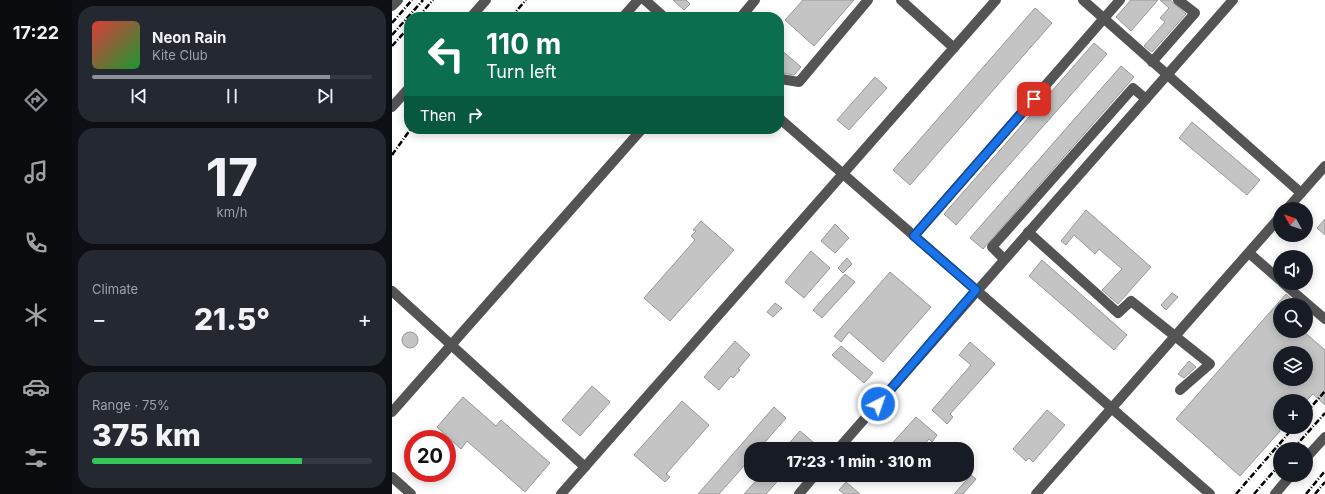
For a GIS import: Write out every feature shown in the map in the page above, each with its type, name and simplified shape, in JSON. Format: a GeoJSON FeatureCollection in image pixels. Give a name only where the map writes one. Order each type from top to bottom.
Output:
{"type":"FeatureCollection","features":[{"type":"Feature","properties":{"kind":"lane"},"geometry":{"type":"LineString","coordinates":[[392,6],[398,0]]}},
{"type":"Feature","properties":{"kind":"lane"},"geometry":{"type":"LineString","coordinates":[[475,12],[486,0]]}},
{"type":"Feature","properties":{"kind":"lane"},"geometry":{"type":"LineString","coordinates":[[627,12],[638,0]]}},
{"type":"Feature","properties":{"kind":"lane"},"geometry":{"type":"LineString","coordinates":[[645,0],[658,12]]}},
{"type":"Feature","properties":{"kind":"lane"},"geometry":{"type":"LineString","coordinates":[[744,12],[755,0]]}},
{"type":"Feature","properties":{"kind":"lane"},"geometry":{"type":"LineString","coordinates":[[784,80],[798,82],[868,0]]}},
{"type":"Feature","properties":{"kind":"lane"},"geometry":{"type":"LineString","coordinates":[[901,0],[954,48]]}},
{"type":"Feature","properties":{"kind":"lane"},"geometry":{"type":"LineString","coordinates":[[561,494],[996,0]]}},
{"type":"Feature","properties":{"kind":"lane"},"geometry":{"type":"LineString","coordinates":[[1083,0],[1301,193]]}},
{"type":"Feature","properties":{"kind":"lane"},"geometry":{"type":"LineString","coordinates":[[914,236],[1120,0]]}},
{"type":"Feature","properties":{"kind":"lane"},"geometry":{"type":"LineString","coordinates":[[1152,62],[1195,13],[1178,0]]}},
{"type":"Feature","properties":{"kind":"lane"},"geometry":{"type":"LineString","coordinates":[[844,442],[976,290],[1233,0]]}},
{"type":"Feature","properties":{"kind":"lane"},"geometry":{"type":"LineString","coordinates":[[1004,259],[992,247],[1133,88],[1146,99]]}},
{"type":"Feature","properties":{"kind":"lane"},"geometry":{"type":"LineString","coordinates":[[392,107],[404,94]]}},
{"type":"Feature","properties":{"kind":"lane"},"geometry":{"type":"LineString","coordinates":[[784,122],[1210,494]]}},
{"type":"Feature","properties":{"kind":"lane"},"geometry":{"type":"LineString","coordinates":[[392,412],[638,134]]}},
{"type":"Feature","properties":{"kind":"lane"},"geometry":{"type":"LineString","coordinates":[[1293,202],[1325,166]]}},
{"type":"Feature","properties":{"kind":"lane"},"geometry":{"type":"LineString","coordinates":[[1036,494],[1273,225]]}},
{"type":"Feature","properties":{"kind":"lane"},"geometry":{"type":"LineString","coordinates":[[1028,232],[1118,313],[1131,301],[1210,364],[1180,390]]}},
{"type":"Feature","properties":{"kind":"lane"},"geometry":{"type":"LineString","coordinates":[[1249,253],[1273,274]]}},
{"type":"Feature","properties":{"kind":"lane"},"geometry":{"type":"LineString","coordinates":[[1291,290],[1325,320]]}},
{"type":"Feature","properties":{"kind":"lane"},"geometry":{"type":"LineString","coordinates":[[392,291],[450,346],[585,467]]}},
{"type":"Feature","properties":{"kind":"lane"},"geometry":{"type":"LineString","coordinates":[[1313,450],[1325,437]]}},
{"type":"Feature","properties":{"kind":"lane"},"geometry":{"type":"LineString","coordinates":[[392,477],[411,494]]}},
{"type":"Feature","properties":{"kind":"lane"},"geometry":{"type":"LineString","coordinates":[[799,494],[809,482]]}},
{"type":"Feature","properties":{"kind":"lane"},"geometry":{"type":"LineString","coordinates":[[1275,494],[1285,482]]}},
{"type":"Feature","properties":{"kind":"building"},"geometry":{"type":"Polygon","coordinates":[[[673,0],[686,0],[690,4],[684,10],[673,0]]]}},
{"type":"Feature","properties":{"kind":"building"},"geometry":{"type":"Polygon","coordinates":[[[803,0],[854,0],[814,46],[785,20],[803,0]]]}},
{"type":"Feature","properties":{"kind":"building"},"geometry":{"type":"Polygon","coordinates":[[[1131,0],[1158,0],[1131,31],[1116,17],[1131,0]]]}},
{"type":"Feature","properties":{"kind":"building"},"geometry":{"type":"Polygon","coordinates":[[[1160,0],[1170,0],[1186,14],[1152,52],[1144,46],[1165,22],[1160,18],[1169,8],[1160,0]]]}},
{"type":"Feature","properties":{"kind":"building"},"geometry":{"type":"Polygon","coordinates":[[[1035,8],[1052,23],[910,185],[893,170],[1035,8]]]}},
{"type":"Feature","properties":{"kind":"building"},"geometry":{"type":"Polygon","coordinates":[[[1094,43],[1107,54],[956,225],[944,214],[1094,43]]]}},
{"type":"Feature","properties":{"kind":"building"},"geometry":{"type":"Polygon","coordinates":[[[784,52],[801,67],[794,75],[784,73],[784,52]]]}},
{"type":"Feature","properties":{"kind":"building"},"geometry":{"type":"Polygon","coordinates":[[[1121,66],[1134,77],[983,249],[970,238],[1121,66]]]}},
{"type":"Feature","properties":{"kind":"building"},"geometry":{"type":"Polygon","coordinates":[[[875,77],[887,88],[849,130],[837,120],[875,77]]]}},
{"type":"Feature","properties":{"kind":"building"},"geometry":{"type":"Polygon","coordinates":[[[1192,122],[1260,180],[1247,195],[1179,138],[1192,122]]]}},
{"type":"Feature","properties":{"kind":"building"},"geometry":{"type":"Polygon","coordinates":[[[1086,210],[1151,267],[1118,304],[1102,290],[1122,269],[1099,249],[1095,254],[1074,235],[1066,245],[1061,241],[1086,210]]]}},
{"type":"Feature","properties":{"kind":"building"},"geometry":{"type":"Polygon","coordinates":[[[1325,219],[1325,235],[1317,228],[1325,219]]]}},
{"type":"Feature","properties":{"kind":"building"},"geometry":{"type":"Polygon","coordinates":[[[701,221],[734,250],[670,321],[644,298],[695,240],[691,236],[696,231],[693,230],[701,221]]]}},
{"type":"Feature","properties":{"kind":"building"},"geometry":{"type":"Polygon","coordinates":[[[835,224],[849,238],[835,253],[821,241],[835,224]]]}},
{"type":"Feature","properties":{"kind":"building"},"geometry":{"type":"Polygon","coordinates":[[[811,251],[830,268],[804,298],[785,282],[811,251]]]}},
{"type":"Feature","properties":{"kind":"building"},"geometry":{"type":"Polygon","coordinates":[[[847,258],[852,264],[843,273],[838,268],[847,258]]]}},
{"type":"Feature","properties":{"kind":"building"},"geometry":{"type":"Polygon","coordinates":[[[1042,260],[1127,335],[1114,350],[1029,276],[1042,260]]]}},
{"type":"Feature","properties":{"kind":"building"},"geometry":{"type":"Polygon","coordinates":[[[890,272],[931,307],[883,362],[849,332],[841,342],[834,336],[890,272]]]}},
{"type":"Feature","properties":{"kind":"building"},"geometry":{"type":"Polygon","coordinates":[[[845,274],[855,282],[822,318],[813,310],[845,274]]]}},
{"type":"Feature","properties":{"kind":"building"},"geometry":{"type":"Polygon","coordinates":[[[1172,293],[1178,297],[1166,310],[1161,305],[1172,293]]]}},
{"type":"Feature","properties":{"kind":"building"},"geometry":{"type":"Polygon","coordinates":[[[1286,294],[1290,298],[1282,298],[1286,294]]]}},
{"type":"Feature","properties":{"kind":"building"},"geometry":{"type":"Polygon","coordinates":[[[775,303],[782,308],[773,317],[767,312],[775,303]]]}},
{"type":"Feature","properties":{"kind":"building"},"geometry":{"type":"Polygon","coordinates":[[[1273,309],[1273,338],[1311,338],[1325,350],[1325,405],[1313,394],[1273,394],[1273,434],[1277,434],[1240,476],[1176,419],[1273,309]]]}},
{"type":"Feature","properties":{"kind":"building"},"geometry":{"type":"Polygon","coordinates":[[[410,332],[416,334],[418,340],[416,346],[410,348],[404,346],[402,340],[404,334],[410,332]]]}},
{"type":"Feature","properties":{"kind":"building"},"geometry":{"type":"Polygon","coordinates":[[[735,341],[750,355],[738,369],[740,370],[733,378],[731,376],[719,390],[704,377],[735,341]]]}},
{"type":"Feature","properties":{"kind":"building"},"geometry":{"type":"Polygon","coordinates":[[[970,342],[995,364],[950,414],[953,417],[947,424],[932,410],[971,365],[959,355],[970,342]]]}},
{"type":"Feature","properties":{"kind":"building"},"geometry":{"type":"Polygon","coordinates":[[[841,346],[873,373],[864,383],[832,355],[841,346]]]}},
{"type":"Feature","properties":{"kind":"building"},"geometry":{"type":"Polygon","coordinates":[[[1189,361],[1196,367],[1184,378],[1178,374],[1189,361]]]}},
{"type":"Feature","properties":{"kind":"building"},"geometry":{"type":"Polygon","coordinates":[[[592,386],[610,402],[580,436],[562,420],[592,386]]]}},
{"type":"Feature","properties":{"kind":"building"},"geometry":{"type":"Polygon","coordinates":[[[463,397],[496,426],[501,420],[550,463],[525,492],[467,441],[461,449],[456,444],[456,430],[440,430],[437,427],[463,397]]]}},
{"type":"Feature","properties":{"kind":"building"},"geometry":{"type":"Polygon","coordinates":[[[682,401],[709,425],[666,474],[670,477],[665,482],[634,455],[682,401]]]}},
{"type":"Feature","properties":{"kind":"building"},"geometry":{"type":"Polygon","coordinates":[[[774,407],[786,418],[765,442],[744,442],[744,466],[719,494],[698,494],[774,407]]]}},
{"type":"Feature","properties":{"kind":"building"},"geometry":{"type":"Polygon","coordinates":[[[1047,410],[1065,425],[1033,462],[1029,458],[1026,461],[1013,449],[1047,410]]]}},
{"type":"Feature","properties":{"kind":"building"},"geometry":{"type":"Polygon","coordinates":[[[916,417],[937,435],[932,442],[929,439],[926,442],[893,442],[916,417]]]}},
{"type":"Feature","properties":{"kind":"building"},"geometry":{"type":"Polygon","coordinates":[[[800,431],[813,442],[790,442],[800,431]]]}},
{"type":"Feature","properties":{"kind":"building"},"geometry":{"type":"Polygon","coordinates":[[[755,482],[777,482],[766,494],[744,494],[755,482]]]}},
{"type":"Feature","properties":{"kind":"building"},"geometry":{"type":"Polygon","coordinates":[[[846,482],[860,494],[844,494],[839,490],[846,482]]]}},
{"type":"Feature","properties":{"kind":"building"},"geometry":{"type":"Polygon","coordinates":[[[965,482],[973,482],[963,494],[954,494],[965,482]]]}},
{"type":"Feature","properties":{"kind":"railway"},"geometry":{"type":"LineString","coordinates":[[392,23],[412,0]]}},
{"type":"Feature","properties":{"kind":"railway"},"geometry":{"type":"LineString","coordinates":[[412,12],[423,0]]}},
{"type":"Feature","properties":{"kind":"railway"},"geometry":{"type":"LineString","coordinates":[[422,12],[433,0]]}},
{"type":"Feature","properties":{"kind":"railway"},"geometry":{"type":"LineString","coordinates":[[515,12],[526,0]]}},
{"type":"Feature","properties":{"kind":"railway"},"geometry":{"type":"LineString","coordinates":[[392,35],[404,21]]}},
{"type":"Feature","properties":{"kind":"railway"},"geometry":{"type":"LineString","coordinates":[[392,46],[404,33]]}},
{"type":"Feature","properties":{"kind":"railway"},"geometry":{"type":"LineString","coordinates":[[392,155],[407,134]]}},
{"type":"Feature","properties":{"kind":"railway"},"geometry":{"type":"LineString","coordinates":[[1313,405],[1325,391]]}},
{"type":"Feature","properties":{"kind":"railway"},"geometry":{"type":"LineString","coordinates":[[1299,442],[1325,413]]}},
{"type":"Feature","properties":{"kind":"railway"},"geometry":{"type":"LineString","coordinates":[[1236,494],[1288,434]]}},
{"type":"Feature","properties":{"kind":"railway"},"geometry":{"type":"LineString","coordinates":[[1306,494],[1325,471]]}},
{"type":"Feature","properties":{"kind":"railway"},"geometry":{"type":"LineString","coordinates":[[1254,494],[1273,472]]}},
{"type":"Feature","properties":{"kind":"railway"},"geometry":{"type":"LineString","coordinates":[[1315,494],[1325,482]]}},
{"type":"Feature","properties":{"kind":"route"},"geometry":{"type":"LineString","coordinates":[[878,404],[976,290],[914,236],[1034,99]]}}]}
